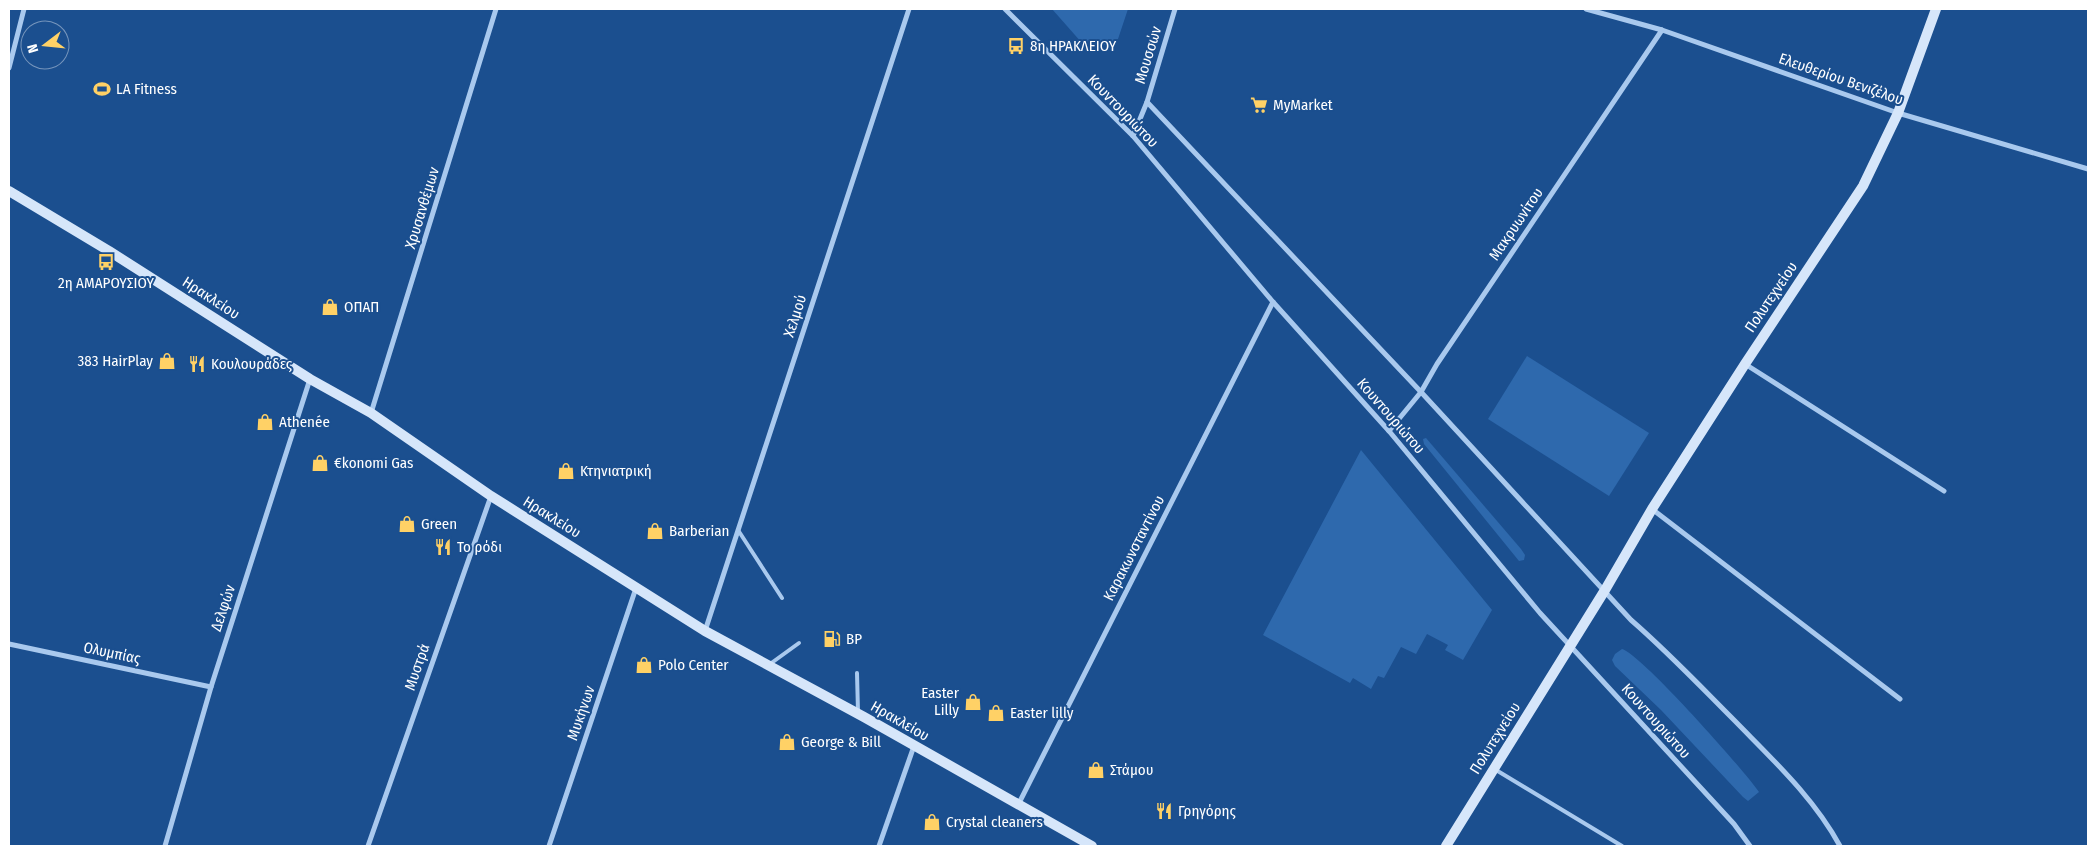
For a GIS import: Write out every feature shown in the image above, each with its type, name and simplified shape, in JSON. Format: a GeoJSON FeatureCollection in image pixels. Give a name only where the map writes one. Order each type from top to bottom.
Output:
{"type":"FeatureCollection","features":[{"type":"Feature","properties":{"kind":"main road","name":"Πολυτεχνείου"},"geometry":{"type":"LineString","coordinates":[[1446,846],[1605,590],[1652,509],[1863,186],[1898,113],[1936,9]]}},
{"type":"Feature","properties":{"kind":"main road","name":"Ηρακλείου"},"geometry":{"type":"LineString","coordinates":[[9,191],[109,251],[310,379],[372,413],[491,496],[705,631],[858,714],[1092,846]]}},
{"type":"Feature","properties":{"kind":"street"},"geometry":{"type":"LineString","coordinates":[[9,68],[24,9]]}},
{"type":"Feature","properties":{"kind":"street","name":"Χρυσανθέμων"},"geometry":{"type":"LineString","coordinates":[[372,413],[496,9]]}},
{"type":"Feature","properties":{"kind":"street","name":"Χελμού"},"geometry":{"type":"LineString","coordinates":[[705,631],[909,9]]}},
{"type":"Feature","properties":{"kind":"street","name":"Κουντουριώτου"},"geometry":{"type":"LineString","coordinates":[[1005,9],[1133,136],[1273,302],[1388,431],[1540,613],[1734,824],[1750,846]]}},
{"type":"Feature","properties":{"kind":"street","name":"Μουσσών"},"geometry":{"type":"LineString","coordinates":[[1133,136],[1147,102],[1175,9]]}},
{"type":"Feature","properties":{"kind":"street","name":"Ελευθερίου Βενιζέλου"},"geometry":{"type":"LineString","coordinates":[[1586,9],[1662,30],[1898,113],[2088,169]]}},
{"type":"Feature","properties":{"kind":"street","name":"Μακρυωνίτου"},"geometry":{"type":"LineString","coordinates":[[1388,431],[1421,392],[1437,364],[1662,30]]}},
{"type":"Feature","properties":{"kind":"street","name":"Κουντουριώτου"},"geometry":{"type":"LineString","coordinates":[[1147,102],[1421,392],[1632,620],[1790,776],[1834,835],[1840,846]]}},
{"type":"Feature","properties":{"kind":"street","name":"Καρακωνσταντίνου"},"geometry":{"type":"LineString","coordinates":[[1018,805],[1273,302]]}},
{"type":"Feature","properties":{"kind":"street"},"geometry":{"type":"LineString","coordinates":[[1745,364],[1944,491]]}},
{"type":"Feature","properties":{"kind":"street","name":"Δελφών"},"geometry":{"type":"LineString","coordinates":[[165,846],[210,687],[310,379]]}},
{"type":"Feature","properties":{"kind":"street","name":"Μυστρά"},"geometry":{"type":"LineString","coordinates":[[368,846],[491,496]]}},
{"type":"Feature","properties":{"kind":"street"},"geometry":{"type":"LineString","coordinates":[[1652,509],[1900,699]]}},
{"type":"Feature","properties":{"kind":"street","name":"Μυκήνων"},"geometry":{"type":"LineString","coordinates":[[549,846],[636,588]]}},
{"type":"Feature","properties":{"kind":"street","name":"Ολυμπίας"},"geometry":{"type":"LineString","coordinates":[[9,644],[210,687]]}},
{"type":"Feature","properties":{"kind":"street"},"geometry":{"type":"LineString","coordinates":[[879,846],[914,746]]}},
{"type":"Feature","properties":{"kind":"lane"},"geometry":{"type":"LineString","coordinates":[[738,530],[782,598]]}},
{"type":"Feature","properties":{"kind":"lane"},"geometry":{"type":"LineString","coordinates":[[768,665],[798,643]]}},
{"type":"Feature","properties":{"kind":"lane"},"geometry":{"type":"LineString","coordinates":[[857,673],[858,714]]}},
{"type":"Feature","properties":{"kind":"lane"},"geometry":{"type":"LineString","coordinates":[[1494,769],[1622,846]]}},
{"type":"Feature","properties":{"kind":"shaded area"},"geometry":{"type":"Polygon","coordinates":[[[1052,9],[1128,9],[1118,39],[1099,47],[1082,43],[1052,9]]]}},
{"type":"Feature","properties":{"kind":"shaded area"},"geometry":{"type":"Polygon","coordinates":[[[1527,356],[1649,433],[1609,496],[1488,419],[1527,356]]]}},
{"type":"Feature","properties":{"kind":"shaded area"},"geometry":{"type":"Polygon","coordinates":[[[1426,438],[1521,549],[1525,555],[1524,560],[1519,561],[1424,444],[1423,439],[1426,438]]]}},
{"type":"Feature","properties":{"kind":"shaded area"},"geometry":{"type":"Polygon","coordinates":[[[1361,450],[1492,610],[1463,660],[1445,650],[1448,645],[1427,634],[1416,654],[1401,647],[1384,678],[1378,676],[1371,689],[1353,678],[1350,683],[1263,635],[1361,450]]]}},
{"type":"Feature","properties":{"kind":"shaded area"},"geometry":{"type":"Polygon","coordinates":[[[1622,649],[1649,670],[1670,691],[1714,738],[1759,792],[1748,801],[1743,797],[1661,710],[1615,666],[1612,660],[1615,654],[1622,649]]]}},
{"type":"Feature","properties":{"kind":"place","name":"8η ΗΡΑΚΛΕΙΟΥ"},"geometry":{"type":"Point","coordinates":[1016,46]}},
{"type":"Feature","properties":{"kind":"place","name":"LA Fitness"},"geometry":{"type":"Point","coordinates":[102,89]}},
{"type":"Feature","properties":{"kind":"place","name":"MyMarket"},"geometry":{"type":"Point","coordinates":[1259,105]}},
{"type":"Feature","properties":{"kind":"place","name":"2η ΑΜΑΡΟΥΣΙΟΥ"},"geometry":{"type":"Point","coordinates":[106,262]}},
{"type":"Feature","properties":{"kind":"place","name":"ΟΠΑΠ"},"geometry":{"type":"Point","coordinates":[330,307]}},
{"type":"Feature","properties":{"kind":"place","name":"383 HairPlay"},"geometry":{"type":"Point","coordinates":[167,361]}},
{"type":"Feature","properties":{"kind":"place","name":"Κουλουράδες"},"geometry":{"type":"Point","coordinates":[197,364]}},
{"type":"Feature","properties":{"kind":"place","name":"Athenée"},"geometry":{"type":"Point","coordinates":[265,422]}},
{"type":"Feature","properties":{"kind":"place","name":"€konomi Gas"},"geometry":{"type":"Point","coordinates":[320,463]}},
{"type":"Feature","properties":{"kind":"place","name":"Κτηνιατρική"},"geometry":{"type":"Point","coordinates":[566,471]}},
{"type":"Feature","properties":{"kind":"place","name":"Green"},"geometry":{"type":"Point","coordinates":[407,524]}},
{"type":"Feature","properties":{"kind":"place","name":"Barberian"},"geometry":{"type":"Point","coordinates":[655,531]}},
{"type":"Feature","properties":{"kind":"place","name":"Το ρόδι"},"geometry":{"type":"Point","coordinates":[443,547]}},
{"type":"Feature","properties":{"kind":"place","name":"BP"},"geometry":{"type":"Point","coordinates":[832,639]}},
{"type":"Feature","properties":{"kind":"place","name":"Polo Center"},"geometry":{"type":"Point","coordinates":[644,665]}},
{"type":"Feature","properties":{"kind":"place","name":"Easter Lilly"},"geometry":{"type":"Point","coordinates":[973,702]}},
{"type":"Feature","properties":{"kind":"place","name":"Easter lilly"},"geometry":{"type":"Point","coordinates":[996,713]}},
{"type":"Feature","properties":{"kind":"place","name":"George & Bill"},"geometry":{"type":"Point","coordinates":[787,742]}},
{"type":"Feature","properties":{"kind":"place","name":"Στάμου"},"geometry":{"type":"Point","coordinates":[1096,770]}},
{"type":"Feature","properties":{"kind":"place","name":"Γρηγόρης"},"geometry":{"type":"Point","coordinates":[1164,811]}},
{"type":"Feature","properties":{"kind":"place","name":"Crystal cleaners"},"geometry":{"type":"Point","coordinates":[932,822]}}]}
